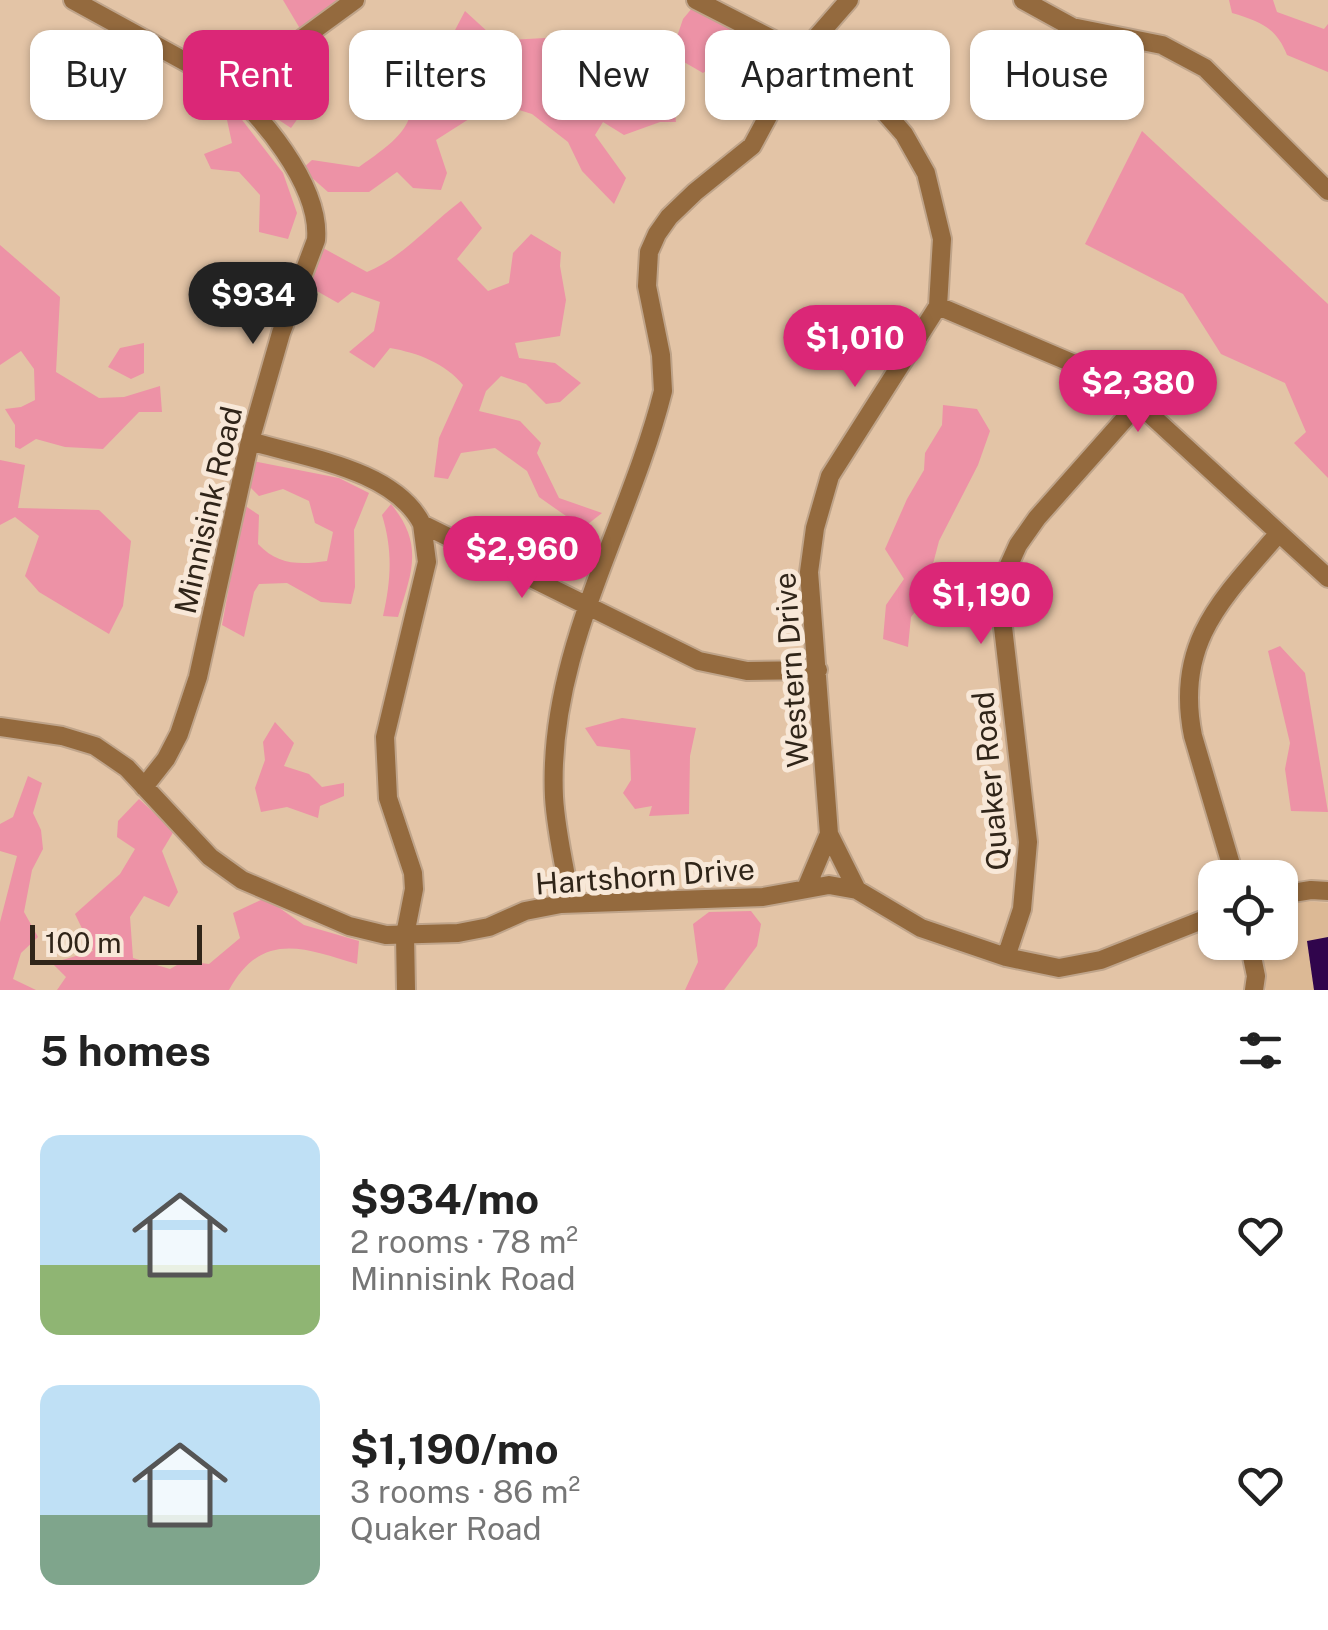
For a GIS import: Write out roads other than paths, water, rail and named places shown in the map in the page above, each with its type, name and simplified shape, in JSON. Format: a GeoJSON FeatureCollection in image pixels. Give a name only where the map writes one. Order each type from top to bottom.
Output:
{"type":"FeatureCollection","features":[{"type":"Feature","properties":{"kind":"street","name":"Minnisink Road"},"geometry":{"type":"LineString","coordinates":[[74,0],[183,62]]}},
{"type":"Feature","properties":{"kind":"street"},"geometry":{"type":"LineString","coordinates":[[314,30],[355,0]]}},
{"type":"Feature","properties":{"kind":"street","name":"Western Drive"},"geometry":{"type":"LineString","coordinates":[[696,0],[754,30]]}},
{"type":"Feature","properties":{"kind":"street"},"geometry":{"type":"LineString","coordinates":[[823,30],[849,0]]}},
{"type":"Feature","properties":{"kind":"street"},"geometry":{"type":"LineString","coordinates":[[1023,0],[1072,27],[1162,45],[1206,68],[1328,191]]}},
{"type":"Feature","properties":{"kind":"street","name":"Minnisink Road"},"geometry":{"type":"LineString","coordinates":[[144,787],[179,734],[198,677],[250,441],[281,333],[316,240],[314,210],[302,180],[255,120]]}},
{"type":"Feature","properties":{"kind":"street"},"geometry":{"type":"LineString","coordinates":[[571,903],[554,797],[560,708],[586,606],[663,391],[648,286],[649,252],[669,216],[752,146],[766,120]]}},
{"type":"Feature","properties":{"kind":"street","name":"Western Drive"},"geometry":{"type":"LineString","coordinates":[[857,890],[829,834],[808,572],[815,528],[830,476],[938,306],[943,262],[934,194],[916,153],[893,120]]}},
{"type":"Feature","properties":{"kind":"street"},"geometry":{"type":"LineString","coordinates":[[938,306],[1091,371],[1138,404],[1328,578]]}},
{"type":"Feature","properties":{"kind":"street","name":"Quaker Road"},"geometry":{"type":"LineString","coordinates":[[1006,957],[1022,909],[1028,842],[1001,610],[1003,589],[1018,545],[1138,404]]}},
{"type":"Feature","properties":{"kind":"street"},"geometry":{"type":"LineString","coordinates":[[250,441],[379,481],[406,500],[422,524],[427,562],[385,737],[388,798],[413,874],[405,935],[406,990]]}},
{"type":"Feature","properties":{"kind":"street"},"geometry":{"type":"LineString","coordinates":[[422,524],[672,649],[723,668],[818,670]]}},
{"type":"Feature","properties":{"kind":"street"},"geometry":{"type":"LineString","coordinates":[[1230,860],[1193,736],[1189,678],[1202,630],[1233,586],[1279,534]]}},
{"type":"Feature","properties":{"kind":"street","name":"Hartshorn Drive"},"geometry":{"type":"LineString","coordinates":[[0,727],[62,736],[95,746],[127,768],[210,858],[242,880],[349,926],[386,935],[458,933],[490,926],[525,911],[571,903],[763,897],[828,885],[857,890],[921,928],[1006,957],[1059,968],[1081,966],[1198,921]]}},
{"type":"Feature","properties":{"kind":"street","name":"Western Drive"},"geometry":{"type":"LineString","coordinates":[[807,886],[829,834]]}},
{"type":"Feature","properties":{"kind":"street"},"geometry":{"type":"LineString","coordinates":[[1298,892],[1328,891]]}},
{"type":"Feature","properties":{"kind":"street"},"geometry":{"type":"LineString","coordinates":[[1253,960],[1254,990]]}}]}
